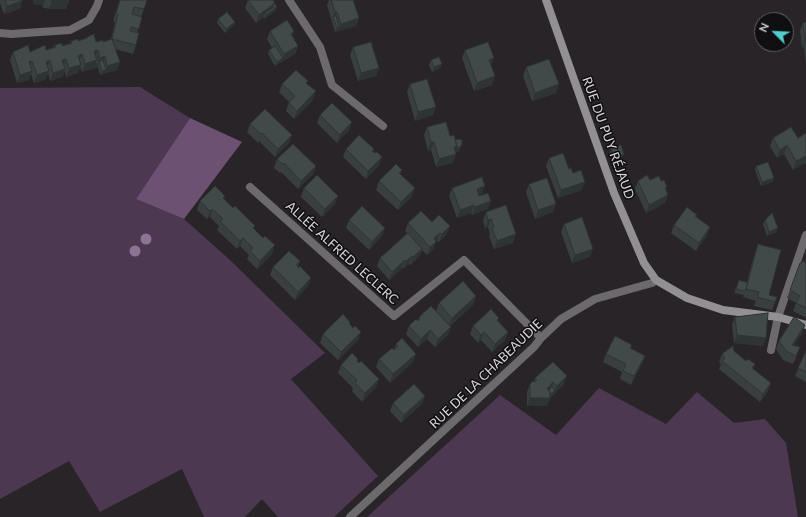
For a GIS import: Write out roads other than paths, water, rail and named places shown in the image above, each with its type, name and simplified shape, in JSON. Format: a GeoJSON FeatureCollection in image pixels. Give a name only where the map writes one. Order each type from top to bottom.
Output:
{"type":"FeatureCollection","features":[{"type":"Feature","properties":{"kind":"street"},"geometry":{"type":"LineString","coordinates":[[0,33],[11,34],[70,30],[89,20],[99,0]]}},
{"type":"Feature","properties":{"kind":"street"},"geometry":{"type":"LineString","coordinates":[[289,0],[320,47],[332,85],[383,126]]}},
{"type":"Feature","properties":{"kind":"street","name":"RUE DU PUY RÉJAUD"},"geometry":{"type":"LineString","coordinates":[[546,0],[614,192],[644,263],[656,280]]}},
{"type":"Feature","properties":{"kind":"street","name":"ALLÉE ALFRED LECLERC"},"geometry":{"type":"LineString","coordinates":[[250,187],[394,316],[464,260],[541,338]]}},
{"type":"Feature","properties":{"kind":"street"},"geometry":{"type":"LineString","coordinates":[[771,350],[778,317],[806,235]]}},
{"type":"Feature","properties":{"kind":"street"},"geometry":{"type":"LineString","coordinates":[[656,280],[687,298],[722,310],[778,317],[806,325]]}},
{"type":"Feature","properties":{"kind":"street","name":"RUE DE LA CHABEAUDIE"},"geometry":{"type":"LineString","coordinates":[[350,517],[534,347],[541,338],[561,319],[595,299],[652,283],[656,280]]}}]}
